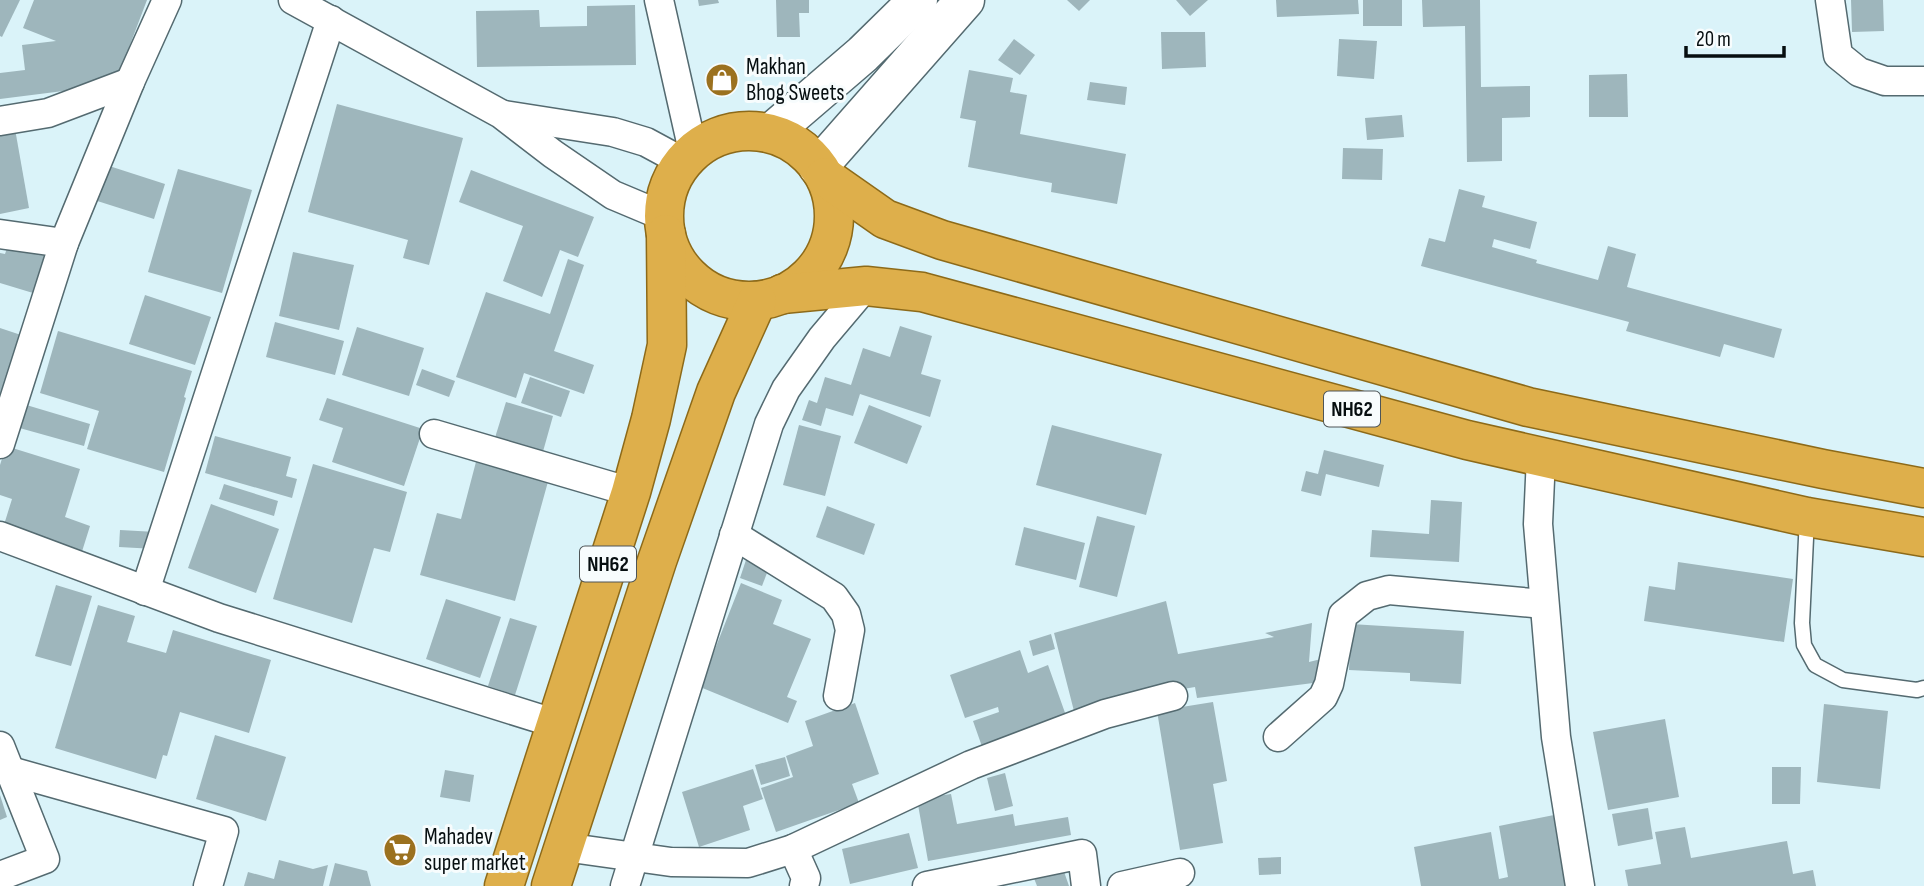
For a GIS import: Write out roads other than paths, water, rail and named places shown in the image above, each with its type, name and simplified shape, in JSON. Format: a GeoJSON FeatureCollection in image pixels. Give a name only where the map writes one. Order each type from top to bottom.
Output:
{"type":"FeatureCollection","features":[{"type":"Feature","properties":{"kind":"highway","name":"NH62"},"geometry":{"type":"LineString","coordinates":[[504,886],[631,492],[651,419],[667,345],[665,225],[669,187],[688,156],[717,136],[744,131],[771,133],[789,141],[805,152],[821,172],[885,219],[942,240],[1528,407],[1924,488]]}},
{"type":"Feature","properties":{"kind":"highway"},"geometry":{"type":"LineString","coordinates":[[769,298],[802,283],[818,266],[829,245],[834,222],[832,199],[821,172]]}},
{"type":"Feature","properties":{"kind":"highway","name":"NH62"},"geometry":{"type":"LineString","coordinates":[[665,225],[673,254],[684,271],[699,285],[716,295],[736,300],[866,286],[922,292],[1467,440],[1807,516],[1924,537]]}},
{"type":"Feature","properties":{"kind":"highway","name":"NH62"},"geometry":{"type":"LineString","coordinates":[[551,886],[657,561],[716,392],[769,298]]}},
{"type":"Feature","properties":{"kind":"main road"},"geometry":{"type":"LineString","coordinates":[[771,133],[863,54],[918,0]]}},
{"type":"Feature","properties":{"kind":"main road"},"geometry":{"type":"LineString","coordinates":[[821,172],[965,0]]}},
{"type":"Feature","properties":{"kind":"street"},"geometry":{"type":"LineString","coordinates":[[0,444],[65,243],[130,82],[167,0]]}},
{"type":"Feature","properties":{"kind":"street"},"geometry":{"type":"LineString","coordinates":[[293,0],[501,114],[553,154],[665,225]]}},
{"type":"Feature","properties":{"kind":"street"},"geometry":{"type":"LineString","coordinates":[[501,114],[613,132],[688,156],[659,0]]}},
{"type":"Feature","properties":{"kind":"street"},"geometry":{"type":"LineString","coordinates":[[1830,0],[1838,55],[1859,72],[1885,81],[1924,81]]}},
{"type":"Feature","properties":{"kind":"street"},"geometry":{"type":"LineString","coordinates":[[145,591],[331,20]]}},
{"type":"Feature","properties":{"kind":"street"},"geometry":{"type":"LineString","coordinates":[[0,121],[48,113],[130,82]]}},
{"type":"Feature","properties":{"kind":"street"},"geometry":{"type":"LineString","coordinates":[[0,234],[65,243]]}},
{"type":"Feature","properties":{"kind":"street"},"geometry":{"type":"LineString","coordinates":[[625,886],[769,424],[786,389],[822,338],[866,286]]}},
{"type":"Feature","properties":{"kind":"street"},"geometry":{"type":"LineString","coordinates":[[434,434],[631,492]]}},
{"type":"Feature","properties":{"kind":"street"},"geometry":{"type":"LineString","coordinates":[[1541,457],[1538,524],[1556,737],[1580,886]]}},
{"type":"Feature","properties":{"kind":"street"},"geometry":{"type":"LineString","coordinates":[[734,535],[834,597],[846,614],[850,630],[838,696]]}},
{"type":"Feature","properties":{"kind":"street"},"geometry":{"type":"LineString","coordinates":[[0,536],[219,618],[556,724]]}},
{"type":"Feature","properties":{"kind":"street"},"geometry":{"type":"LineString","coordinates":[[1278,737],[1324,697],[1343,615],[1367,596],[1389,590],[1545,604]]}},
{"type":"Feature","properties":{"kind":"street"},"geometry":{"type":"LineString","coordinates":[[564,846],[671,862],[748,863],[793,849],[971,765],[1105,714],[1174,696]]}},
{"type":"Feature","properties":{"kind":"street"},"geometry":{"type":"LineString","coordinates":[[0,876],[45,859],[5,759]]}},
{"type":"Feature","properties":{"kind":"street"},"geometry":{"type":"LineString","coordinates":[[5,759],[224,831],[208,886]]}},
{"type":"Feature","properties":{"kind":"street"},"geometry":{"type":"LineString","coordinates":[[793,849],[806,878],[804,886]]}},
{"type":"Feature","properties":{"kind":"street"},"geometry":{"type":"LineString","coordinates":[[927,886],[1082,854],[1086,886]]}},
{"type":"Feature","properties":{"kind":"street"},"geometry":{"type":"LineString","coordinates":[[1122,886],[1180,873]]}},
{"type":"Feature","properties":{"kind":"lane"},"geometry":{"type":"LineString","coordinates":[[1807,516],[1802,623],[1804,645],[1815,665],[1843,680],[1917,690],[1924,688]]}},
{"type":"Feature","properties":{"kind":"place","name":"Makhan Bhog Sweets"},"geometry":{"type":"Point","coordinates":[722,80]}},
{"type":"Feature","properties":{"kind":"place","name":"Mahadev super market"},"geometry":{"type":"Point","coordinates":[400,850]}}]}
